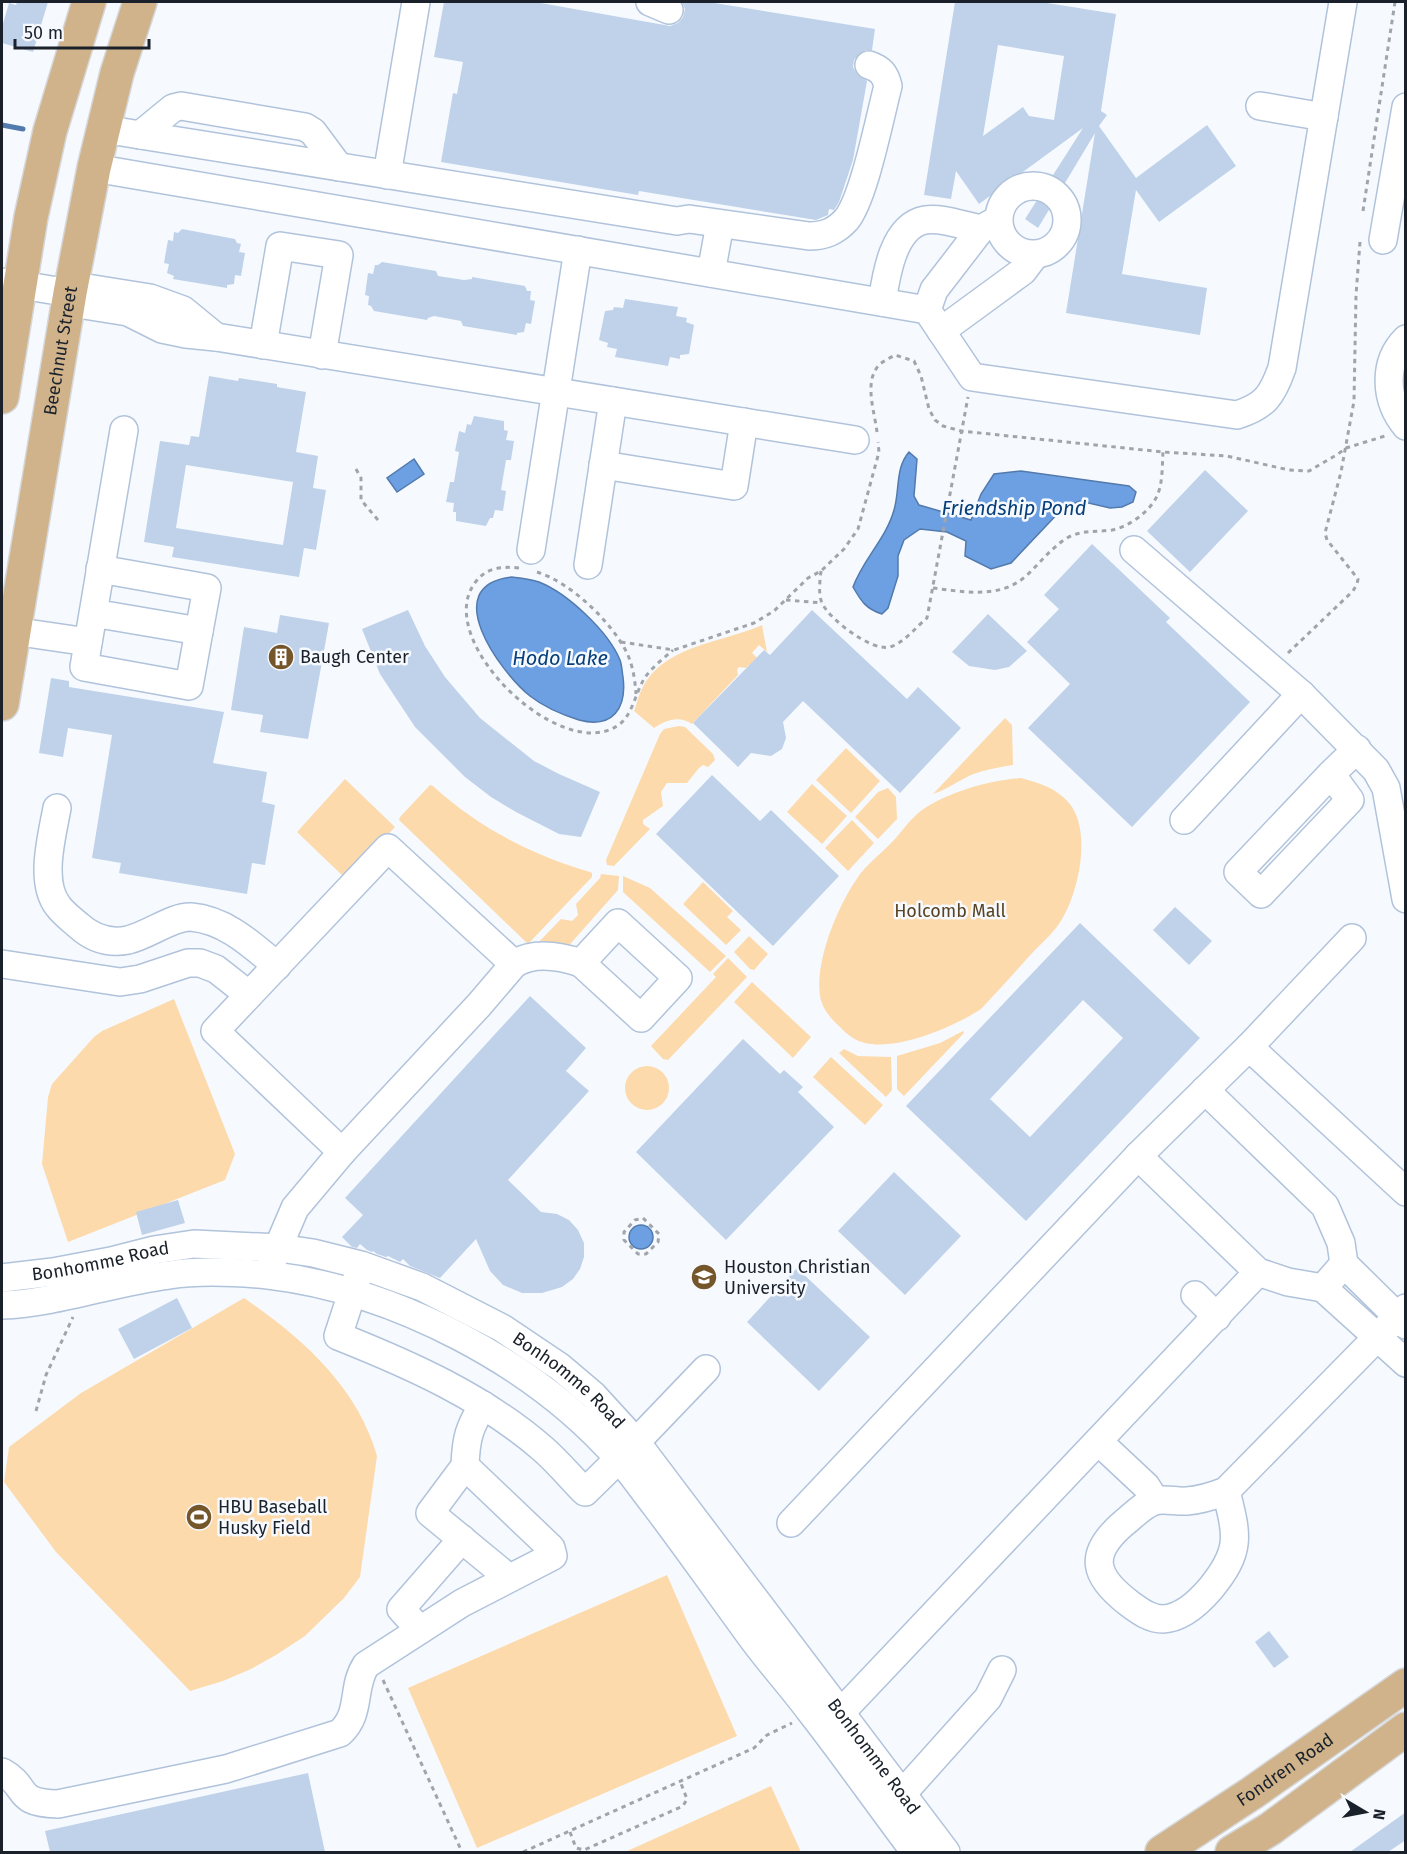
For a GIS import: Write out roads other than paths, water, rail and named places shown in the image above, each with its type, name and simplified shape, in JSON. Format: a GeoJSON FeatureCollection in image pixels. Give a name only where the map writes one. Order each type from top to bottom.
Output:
{"type":"FeatureCollection","features":[{"type":"Feature","properties":{"kind":"main road"},"geometry":{"type":"LineString","coordinates":[[2,397],[11,284],[31,216],[50,131],[89,2]]}},
{"type":"Feature","properties":{"kind":"main road","name":"Beechnut Street"},"geometry":{"type":"LineString","coordinates":[[2,704],[7,630],[94,168],[117,73],[140,2]]}},
{"type":"Feature","properties":{"kind":"main road","name":"Fondren Road"},"geometry":{"type":"LineString","coordinates":[[1162,1852],[1252,1793],[1406,1684]]}},
{"type":"Feature","properties":{"kind":"main road","name":"Fondren Road"},"geometry":{"type":"LineString","coordinates":[[1233,1852],[1270,1829],[1406,1729]]}},
{"type":"Feature","properties":{"kind":"street"},"geometry":{"type":"LineString","coordinates":[[387,175],[416,2]]}},
{"type":"Feature","properties":{"kind":"street"},"geometry":{"type":"LineString","coordinates":[[882,302],[892,253],[907,230],[916,223],[938,220],[989,225],[1000,232],[1005,241],[1014,249],[1024,254],[1035,255],[1056,246],[1067,226],[1067,214],[1056,194],[1046,188],[1035,185],[1013,191],[1005,199],[989,225],[934,290],[934,320],[972,377],[1237,415],[1258,408],[1277,383],[1282,368],[1343,2]]}},
{"type":"Feature","properties":{"kind":"street"},"geometry":{"type":"LineString","coordinates":[[103,129],[387,175],[644,204],[677,221],[689,219],[822,236],[836,229],[847,219],[860,191],[888,86],[886,76],[880,69],[869,65]]}},
{"type":"Feature","properties":{"kind":"street"},"geometry":{"type":"LineString","coordinates":[[1260,106],[1324,117]]}},
{"type":"Feature","properties":{"kind":"street"},"geometry":{"type":"LineString","coordinates":[[1372,236],[1406,107]]}},
{"type":"Feature","properties":{"kind":"street"},"geometry":{"type":"LineString","coordinates":[[94,168],[882,302],[934,320],[1023,271],[1035,255]]}},
{"type":"Feature","properties":{"kind":"street"},"geometry":{"type":"LineString","coordinates":[[711,273],[720,224]]}},
{"type":"Feature","properties":{"kind":"street"},"geometry":{"type":"LineString","coordinates":[[263,345],[280,246],[339,255],[322,355]]}},
{"type":"Feature","properties":{"kind":"street"},"geometry":{"type":"LineString","coordinates":[[527,563],[578,250]]}},
{"type":"Feature","properties":{"kind":"street"},"geometry":{"type":"LineString","coordinates":[[11,284],[70,293],[84,304],[130,303],[162,329],[186,334],[855,440]]}},
{"type":"Feature","properties":{"kind":"street"},"geometry":{"type":"LineString","coordinates":[[1405,425],[1393,406],[1389,386],[1390,366],[1400,345],[1406,339]]}},
{"type":"Feature","properties":{"kind":"street"},"geometry":{"type":"LineString","coordinates":[[588,565],[613,401]]}},
{"type":"Feature","properties":{"kind":"street"},"geometry":{"type":"LineString","coordinates":[[603,465],[734,486],[744,422]]}},
{"type":"Feature","properties":{"kind":"street"},"geometry":{"type":"LineString","coordinates":[[100,569],[207,588],[189,686],[84,668],[100,569],[124,430]]}},
{"type":"Feature","properties":{"kind":"street"},"geometry":{"type":"LineString","coordinates":[[1134,550],[1300,694],[1376,770],[1386,788],[1406,899]]}},
{"type":"Feature","properties":{"kind":"street"},"geometry":{"type":"LineString","coordinates":[[93,613],[199,631]]}},
{"type":"Feature","properties":{"kind":"street"},"geometry":{"type":"LineString","coordinates":[[7,630],[88,642]]}},
{"type":"Feature","properties":{"kind":"street"},"geometry":{"type":"LineString","coordinates":[[1184,820],[1300,694]]}},
{"type":"Feature","properties":{"kind":"street"},"geometry":{"type":"LineString","coordinates":[[1331,774],[1357,749]]}},
{"type":"Feature","properties":{"kind":"street"},"geometry":{"type":"LineString","coordinates":[[57,808],[49,858],[48,876],[52,892],[57,904],[94,937],[109,941],[127,940],[165,926],[181,917],[197,918],[233,931],[277,966]]}},
{"type":"Feature","properties":{"kind":"street"},"geometry":{"type":"LineString","coordinates":[[342,1152],[215,1031],[388,848],[514,964]]}},
{"type":"Feature","properties":{"kind":"street"},"geometry":{"type":"LineString","coordinates":[[87,978],[94,937]]}},
{"type":"Feature","properties":{"kind":"street"},"geometry":{"type":"LineString","coordinates":[[791,1523],[1137,1156],[1249,1047],[1352,938]]}},
{"type":"Feature","properties":{"kind":"street"},"geometry":{"type":"LineString","coordinates":[[266,1275],[295,1208],[342,1152],[479,1005],[514,964],[531,956],[552,956],[581,963]]}},
{"type":"Feature","properties":{"kind":"street"},"geometry":{"type":"LineString","coordinates":[[2,964],[120,982],[140,979],[188,963],[201,963],[216,969],[249,995]]}},
{"type":"Feature","properties":{"kind":"street"},"geometry":{"type":"LineString","coordinates":[[1249,1047],[1406,1192]]}},
{"type":"Feature","properties":{"kind":"street"},"geometry":{"type":"LineString","coordinates":[[1205,1090],[1325,1206],[1341,1243],[1344,1264],[1403,1317],[1378,1338],[1226,1491],[1209,1498],[1187,1501],[1155,1500],[1117,1528],[1104,1543],[1099,1568],[1105,1581],[1114,1592],[1145,1615],[1162,1619],[1176,1616],[1204,1596],[1227,1568],[1234,1549],[1234,1525],[1226,1491]]}},
{"type":"Feature","properties":{"kind":"street"},"geometry":{"type":"LineString","coordinates":[[1137,1156],[1258,1272],[1288,1282],[1323,1288],[1406,1363]]}},
{"type":"Feature","properties":{"kind":"street","name":"Bonhomme Road"},"geometry":{"type":"LineString","coordinates":[[2,1278],[111,1262],[154,1250],[194,1244],[279,1248],[313,1253],[362,1265],[422,1287],[502,1328],[560,1367],[593,1395],[628,1451],[825,1719],[892,1801],[946,1852]]}},
{"type":"Feature","properties":{"kind":"street"},"geometry":{"type":"LineString","coordinates":[[1323,1288],[1344,1264]]}},
{"type":"Feature","properties":{"kind":"street"},"geometry":{"type":"LineString","coordinates":[[362,1265],[338,1336],[441,1380],[483,1405],[544,1450],[585,1492],[628,1451],[706,1369]]}},
{"type":"Feature","properties":{"kind":"street"},"geometry":{"type":"LineString","coordinates":[[825,1719],[1099,1442],[1258,1272]]}},
{"type":"Feature","properties":{"kind":"street","name":"Bonhomme Road"},"geometry":{"type":"LineString","coordinates":[[2,1305],[75,1295],[170,1274],[266,1275],[353,1292],[439,1324],[515,1370],[628,1451]]}},
{"type":"Feature","properties":{"kind":"street"},"geometry":{"type":"LineString","coordinates":[[1195,1295],[1217,1317]]}},
{"type":"Feature","properties":{"kind":"street"},"geometry":{"type":"LineString","coordinates":[[483,1405],[470,1426],[466,1442],[465,1466],[430,1513],[510,1578]]}},
{"type":"Feature","properties":{"kind":"street"},"geometry":{"type":"LineString","coordinates":[[1099,1442],[1146,1486],[1155,1500]]}},
{"type":"Feature","properties":{"kind":"street"},"geometry":{"type":"LineString","coordinates":[[2,1772],[9,1776],[24,1796],[32,1801],[42,1804],[58,1804],[226,1769],[328,1738],[345,1729],[354,1714],[360,1674],[366,1665],[462,1603],[553,1556],[551,1548],[465,1466]]}},
{"type":"Feature","properties":{"kind":"street"},"geometry":{"type":"LineString","coordinates":[[420,1630],[401,1609],[462,1539]]}},
{"type":"Feature","properties":{"kind":"street"},"geometry":{"type":"LineString","coordinates":[[892,1801],[988,1698],[1002,1670]]}},
{"type":"Feature","properties":{"kind":"street","name":"Bonhomme Road"},"geometry":{"type":"LineString","coordinates":[[892,1801],[915,1852]]}},
{"type":"Feature","properties":{"kind":"water","name":"Friendship Pond"},"geometry":{"type":"Polygon","coordinates":[[[909,452],[917,459],[914,496],[919,505],[971,520],[981,494],[994,474],[1021,471],[1129,486],[1136,492],[1133,502],[1122,507],[1110,508],[1080,501],[1063,508],[1011,563],[991,569],[965,556],[966,541],[947,532],[920,529],[904,540],[898,556],[898,576],[888,608],[882,614],[864,604],[853,587],[890,520],[896,502],[902,465],[909,452]]]}},
{"type":"Feature","properties":{"kind":"water"},"geometry":{"type":"Polygon","coordinates":[[[414,459],[424,474],[397,492],[387,478],[414,459]]]}},
{"type":"Feature","properties":{"kind":"water","name":"Hodo Lake"},"geometry":{"type":"Polygon","coordinates":[[[512,577],[529,579],[550,587],[586,614],[606,637],[620,660],[624,688],[620,707],[609,719],[591,722],[579,720],[541,704],[518,684],[491,650],[477,612],[479,596],[490,583],[512,577]]]}},
{"type":"Feature","properties":{"kind":"water"},"geometry":{"type":"Polygon","coordinates":[[[641,1225],[650,1228],[653,1237],[650,1246],[641,1249],[632,1246],[629,1237],[632,1228],[641,1225]]]}},
{"type":"Feature","properties":{"kind":"waterway"},"geometry":{"type":"LineString","coordinates":[[2,125],[23,129]]}},
{"type":"Feature","properties":{"kind":"place","name":"Baugh Center"},"geometry":{"type":"Point","coordinates":[281,657]}},
{"type":"Feature","properties":{"kind":"place","name":"Houston Christian University"},"geometry":{"type":"Point","coordinates":[704,1277]}},
{"type":"Feature","properties":{"kind":"place","name":"HBU Baseball Husky Field"},"geometry":{"type":"Point","coordinates":[199,1517]}},
{"type":"Feature","properties":{"kind":"park label","name":"Holcomb Mall"},"geometry":{"type":"Point","coordinates":[950,911]}}]}
